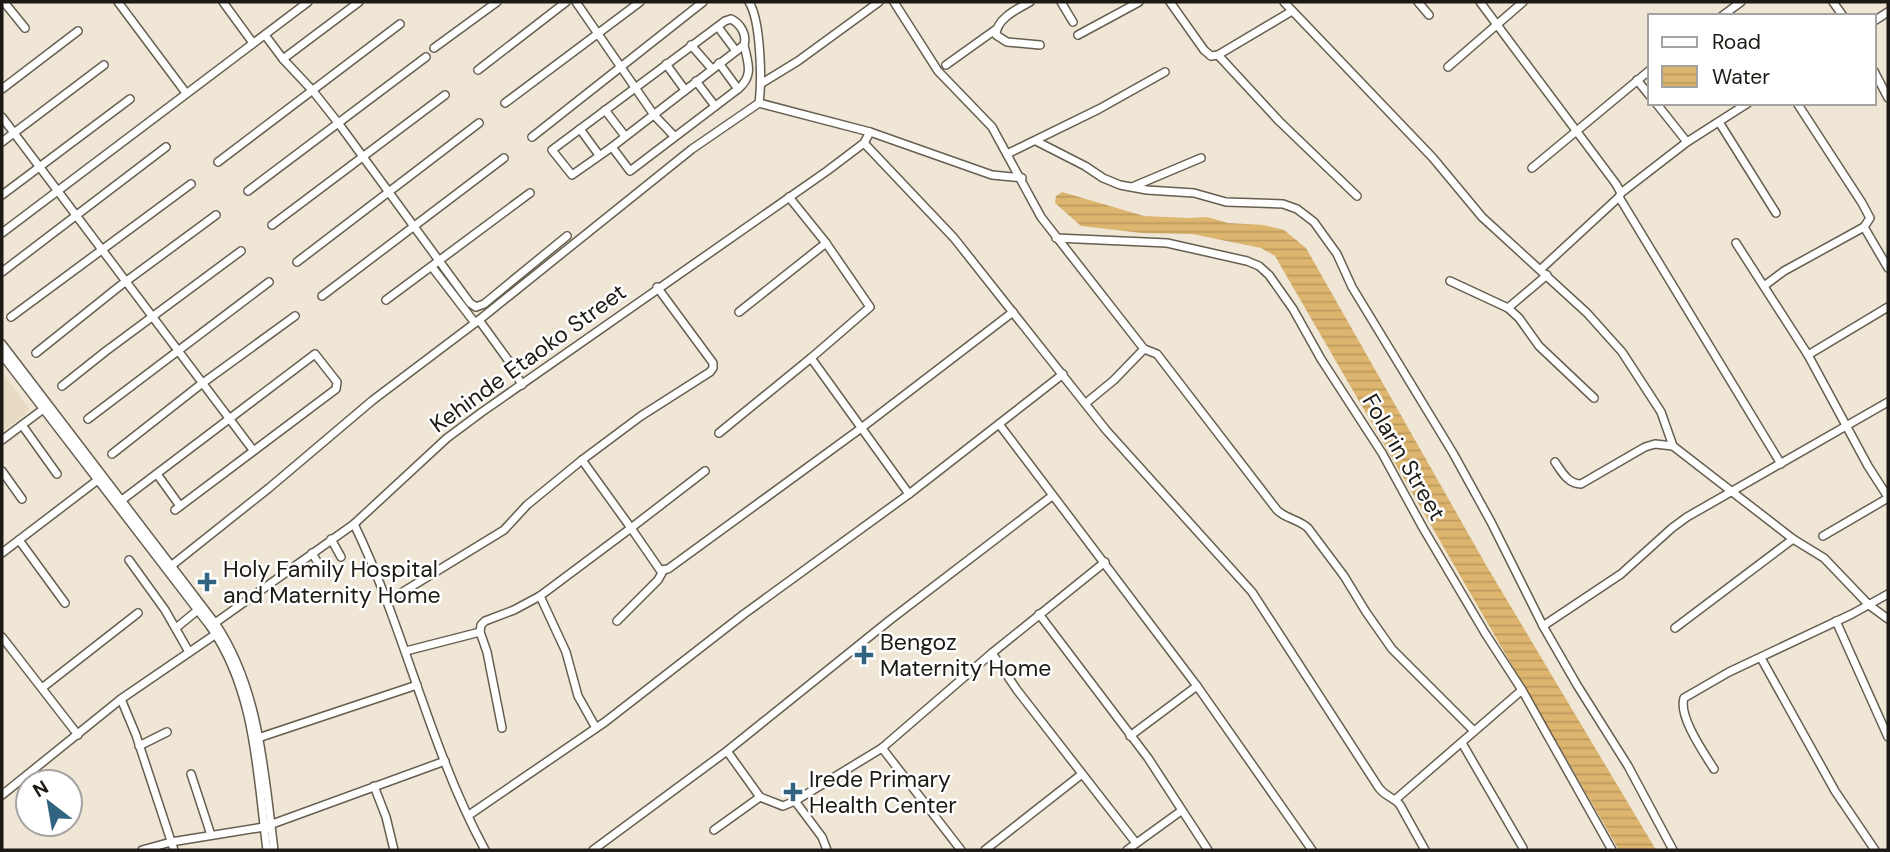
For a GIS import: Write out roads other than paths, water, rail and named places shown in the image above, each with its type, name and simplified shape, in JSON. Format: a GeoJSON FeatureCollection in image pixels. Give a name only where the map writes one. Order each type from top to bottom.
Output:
{"type":"FeatureCollection","features":[{"type":"Feature","properties":{"kind":"street"},"geometry":{"type":"LineString","coordinates":[[5,2],[25,28]]}},
{"type":"Feature","properties":{"kind":"street"},"geometry":{"type":"LineString","coordinates":[[118,2],[186,93]]}},
{"type":"Feature","properties":{"kind":"street"},"geometry":{"type":"LineString","coordinates":[[223,2],[253,43]]}},
{"type":"Feature","properties":{"kind":"street"},"geometry":{"type":"LineString","coordinates":[[2,233],[308,2]]}},
{"type":"Feature","properties":{"kind":"street"},"geometry":{"type":"LineString","coordinates":[[283,59],[359,2]]}},
{"type":"Feature","properties":{"kind":"street"},"geometry":{"type":"LineString","coordinates":[[434,48],[497,2]]}},
{"type":"Feature","properties":{"kind":"street"},"geometry":{"type":"LineString","coordinates":[[478,70],[566,2]]}},
{"type":"Feature","properties":{"kind":"street"},"geometry":{"type":"LineString","coordinates":[[576,2],[654,115],[674,136]]}},
{"type":"Feature","properties":{"kind":"street"},"geometry":{"type":"LineString","coordinates":[[506,103],[640,2]]}},
{"type":"Feature","properties":{"kind":"street"},"geometry":{"type":"LineString","coordinates":[[532,137],[703,2]]}},
{"type":"Feature","properties":{"kind":"street"},"geometry":{"type":"LineString","coordinates":[[171,566],[373,400],[477,321],[692,149],[759,103],[762,83],[755,16],[749,2]]}},
{"type":"Feature","properties":{"kind":"street"},"geometry":{"type":"LineString","coordinates":[[762,83],[790,67],[879,2]]}},
{"type":"Feature","properties":{"kind":"street"},"geometry":{"type":"LineString","coordinates":[[894,2],[938,71],[984,116],[997,134],[1041,216],[1056,238],[1144,349],[1157,354],[1277,510],[1283,516],[1301,522],[1308,528],[1344,576],[1392,649],[1474,731]]}},
{"type":"Feature","properties":{"kind":"street"},"geometry":{"type":"LineString","coordinates":[[946,65],[1030,2]]}},
{"type":"Feature","properties":{"kind":"street"},"geometry":{"type":"LineString","coordinates":[[1062,2],[1073,22]]}},
{"type":"Feature","properties":{"kind":"street"},"geometry":{"type":"LineString","coordinates":[[1078,35],[1139,2]]}},
{"type":"Feature","properties":{"kind":"street"},"geometry":{"type":"LineString","coordinates":[[1170,2],[1207,54],[1218,55],[1292,11]]}},
{"type":"Feature","properties":{"kind":"street"},"geometry":{"type":"LineString","coordinates":[[1284,2],[1433,158],[1482,217],[1587,313],[1622,352],[1661,412],[1673,446]]}},
{"type":"Feature","properties":{"kind":"street"},"geometry":{"type":"LineString","coordinates":[[1418,2],[1429,15]]}},
{"type":"Feature","properties":{"kind":"street"},"geometry":{"type":"LineString","coordinates":[[1480,2],[1576,130],[1620,195],[1782,464]]}},
{"type":"Feature","properties":{"kind":"street"},"geometry":{"type":"LineString","coordinates":[[1448,67],[1523,2]]}},
{"type":"Feature","properties":{"kind":"street"},"geometry":{"type":"LineString","coordinates":[[1725,14],[1741,2]]}},
{"type":"Feature","properties":{"kind":"street"},"geometry":{"type":"LineString","coordinates":[[612,147],[631,171],[746,83],[750,72],[743,31],[737,22],[731,19],[725,21],[552,150],[572,175],[744,45]]}},
{"type":"Feature","properties":{"kind":"street"},"geometry":{"type":"LineString","coordinates":[[218,162],[400,24]]}},
{"type":"Feature","properties":{"kind":"street"},"geometry":{"type":"LineString","coordinates":[[718,27],[736,51]]}},
{"type":"Feature","properties":{"kind":"street"},"geometry":{"type":"LineString","coordinates":[[995,30],[1001,40],[1040,45]]}},
{"type":"Feature","properties":{"kind":"street"},"geometry":{"type":"LineString","coordinates":[[2,89],[78,31]]}},
{"type":"Feature","properties":{"kind":"street"},"geometry":{"type":"LineString","coordinates":[[265,34],[339,124],[470,303],[476,307],[484,304],[567,236]]}},
{"type":"Feature","properties":{"kind":"street"},"geometry":{"type":"LineString","coordinates":[[691,45],[712,69]]}},
{"type":"Feature","properties":{"kind":"street"},"geometry":{"type":"LineString","coordinates":[[1218,55],[1279,121],[1357,196]]}},
{"type":"Feature","properties":{"kind":"street"},"geometry":{"type":"LineString","coordinates":[[248,191],[426,57]]}},
{"type":"Feature","properties":{"kind":"street"},"geometry":{"type":"LineString","coordinates":[[719,63],[738,89]]}},
{"type":"Feature","properties":{"kind":"street"},"geometry":{"type":"LineString","coordinates":[[666,64],[685,90]]}},
{"type":"Feature","properties":{"kind":"street"},"geometry":{"type":"LineString","coordinates":[[2,142],[104,65]]}},
{"type":"Feature","properties":{"kind":"street"},"geometry":{"type":"LineString","coordinates":[[1007,154],[1165,72]]}},
{"type":"Feature","properties":{"kind":"street"},"geometry":{"type":"LineString","coordinates":[[1532,168],[1648,72]]}},
{"type":"Feature","properties":{"kind":"street"},"geometry":{"type":"LineString","coordinates":[[1876,75],[1888,98]]}},
{"type":"Feature","properties":{"kind":"street"},"geometry":{"type":"LineString","coordinates":[[1637,80],[1648,94]]}},
{"type":"Feature","properties":{"kind":"street"},"geometry":{"type":"LineString","coordinates":[[696,81],[715,106]]}},
{"type":"Feature","properties":{"kind":"street"},"geometry":{"type":"LineString","coordinates":[[272,225],[445,95]]}},
{"type":"Feature","properties":{"kind":"street"},"geometry":{"type":"LineString","coordinates":[[2,195],[130,99]]}},
{"type":"Feature","properties":{"kind":"street"},"geometry":{"type":"LineString","coordinates":[[759,103],[870,132],[992,175],[1022,178]]}},
{"type":"Feature","properties":{"kind":"street"},"geometry":{"type":"LineString","coordinates":[[1658,105],[1687,142]]}},
{"type":"Feature","properties":{"kind":"street"},"geometry":{"type":"LineString","coordinates":[[1508,308],[1620,195],[1687,142],[1745,105]]}},
{"type":"Feature","properties":{"kind":"street"},"geometry":{"type":"LineString","coordinates":[[1764,286],[1784,271],[1864,227],[1870,218],[1798,105]]}},
{"type":"Feature","properties":{"kind":"street"},"geometry":{"type":"LineString","coordinates":[[606,110],[625,136]]}},
{"type":"Feature","properties":{"kind":"street"},"geometry":{"type":"LineString","coordinates":[[2,117],[253,450]]}},
{"type":"Feature","properties":{"kind":"street"},"geometry":{"type":"LineString","coordinates":[[1719,122],[1776,213]]}},
{"type":"Feature","properties":{"kind":"street"},"geometry":{"type":"LineString","coordinates":[[297,262],[479,123]]}},
{"type":"Feature","properties":{"kind":"street"},"geometry":{"type":"LineString","coordinates":[[580,129],[599,155]]}},
{"type":"Feature","properties":{"kind":"street","name":"Kehinde Etaoko Street"},"geometry":{"type":"LineString","coordinates":[[215,623],[354,524],[447,438],[864,143],[870,132]]}},
{"type":"Feature","properties":{"kind":"street"},"geometry":{"type":"LineString","coordinates":[[1036,141],[1103,178],[1131,187],[1194,193],[1233,203],[1283,204],[1297,209],[1314,222],[1338,254],[1352,287],[1453,453],[1492,522],[1543,626],[1628,766],[1673,850]]}},
{"type":"Feature","properties":{"kind":"street"},"geometry":{"type":"LineString","coordinates":[[864,143],[954,238],[1115,440],[1252,592],[1379,788],[1387,797],[1396,799],[1425,850]]}},
{"type":"Feature","properties":{"kind":"street"},"geometry":{"type":"LineString","coordinates":[[2,272],[166,147]]}},
{"type":"Feature","properties":{"kind":"street"},"geometry":{"type":"LineString","coordinates":[[322,296],[504,158]]}},
{"type":"Feature","properties":{"kind":"street"},"geometry":{"type":"LineString","coordinates":[[1131,187],[1201,158]]}},
{"type":"Feature","properties":{"kind":"street"},"geometry":{"type":"LineString","coordinates":[[11,317],[191,184]]}},
{"type":"Feature","properties":{"kind":"street"},"geometry":{"type":"LineString","coordinates":[[386,300],[530,193]]}},
{"type":"Feature","properties":{"kind":"street"},"geometry":{"type":"LineString","coordinates":[[719,433],[870,307],[826,243],[789,197]]}},
{"type":"Feature","properties":{"kind":"street"},"geometry":{"type":"LineString","coordinates":[[36,353],[126,281],[216,215]]}},
{"type":"Feature","properties":{"kind":"street"},"geometry":{"type":"LineString","coordinates":[[1864,227],[1888,268]]}},
{"type":"Feature","properties":{"kind":"street","name":"Folarin Street"},"geometry":{"type":"LineString","coordinates":[[1056,238],[1167,243],[1247,261],[1259,266],[1269,275],[1382,453],[1612,850]]}},
{"type":"Feature","properties":{"kind":"street"},"geometry":{"type":"LineString","coordinates":[[739,312],[826,243]]}},
{"type":"Feature","properties":{"kind":"street"},"geometry":{"type":"LineString","coordinates":[[1736,243],[1808,355],[1888,498],[1823,536]]}},
{"type":"Feature","properties":{"kind":"street"},"geometry":{"type":"LineString","coordinates":[[62,386],[241,251]]}},
{"type":"Feature","properties":{"kind":"street"},"geometry":{"type":"LineString","coordinates":[[432,267],[508,360],[522,385]]}},
{"type":"Feature","properties":{"kind":"street"},"geometry":{"type":"LineString","coordinates":[[1450,281],[1508,308],[1519,318],[1539,346],[1594,398]]}},
{"type":"Feature","properties":{"kind":"street"},"geometry":{"type":"LineString","coordinates":[[88,419],[177,349],[269,282]]}},
{"type":"Feature","properties":{"kind":"street"},"geometry":{"type":"LineString","coordinates":[[388,601],[504,530],[527,505],[582,460],[713,368],[657,287]]}},
{"type":"Feature","properties":{"kind":"street"},"geometry":{"type":"LineString","coordinates":[[1808,355],[1888,307]]}},
{"type":"Feature","properties":{"kind":"street"},"geometry":{"type":"LineString","coordinates":[[617,621],[663,571],[731,525],[1013,312]]}},
{"type":"Feature","properties":{"kind":"street"},"geometry":{"type":"LineString","coordinates":[[112,454],[295,316]]}},
{"type":"Feature","properties":{"kind":"street"},"geometry":{"type":"LineString","coordinates":[[2,344],[74,445],[176,578],[215,623],[237,660],[244,678],[256,739],[267,825],[267,850]]}},
{"type":"Feature","properties":{"kind":"street"},"geometry":{"type":"LineString","coordinates":[[1086,404],[1144,349]]}},
{"type":"Feature","properties":{"kind":"street"},"geometry":{"type":"LineString","coordinates":[[122,500],[311,355],[315,354],[337,382],[336,388],[178,508],[157,474]]}},
{"type":"Feature","properties":{"kind":"street"},"geometry":{"type":"LineString","coordinates":[[2,355],[46,407]]}},
{"type":"Feature","properties":{"kind":"street"},"geometry":{"type":"LineString","coordinates":[[811,358],[909,494]]}},
{"type":"Feature","properties":{"kind":"street"},"geometry":{"type":"LineString","coordinates":[[469,815],[596,728],[744,614],[909,494],[1063,374]]}},
{"type":"Feature","properties":{"kind":"street"},"geometry":{"type":"LineString","coordinates":[[1543,626],[1621,574],[1672,528],[1888,402]]}},
{"type":"Feature","properties":{"kind":"street"},"geometry":{"type":"LineString","coordinates":[[2,440],[46,407]]}},
{"type":"Feature","properties":{"kind":"street"},"geometry":{"type":"LineString","coordinates":[[999,424],[1197,686],[1312,850]]}},
{"type":"Feature","properties":{"kind":"street"},"geometry":{"type":"LineString","coordinates":[[22,425],[57,474]]}},
{"type":"Feature","properties":{"kind":"street"},"geometry":{"type":"LineString","coordinates":[[1555,462],[1569,481],[1581,484],[1644,447],[1655,444],[1673,446],[1793,539],[1824,558],[1869,605],[1888,619]]}},
{"type":"Feature","properties":{"kind":"street"},"geometry":{"type":"LineString","coordinates":[[582,460],[657,567],[663,571]]}},
{"type":"Feature","properties":{"kind":"street"},"geometry":{"type":"LineString","coordinates":[[2,471],[22,499]]}},
{"type":"Feature","properties":{"kind":"street"},"geometry":{"type":"LineString","coordinates":[[502,728],[487,652],[480,632],[481,625],[540,596],[705,471]]}},
{"type":"Feature","properties":{"kind":"street"},"geometry":{"type":"LineString","coordinates":[[100,478],[122,500],[171,566],[176,578]]}},
{"type":"Feature","properties":{"kind":"street"},"geometry":{"type":"LineString","coordinates":[[2,554],[100,478]]}},
{"type":"Feature","properties":{"kind":"street"},"geometry":{"type":"LineString","coordinates":[[593,850],[727,751],[890,620],[1052,496]]}},
{"type":"Feature","properties":{"kind":"street"},"geometry":{"type":"LineString","coordinates":[[354,524],[388,601],[445,761],[485,850]]}},
{"type":"Feature","properties":{"kind":"street"},"geometry":{"type":"LineString","coordinates":[[331,539],[341,557]]}},
{"type":"Feature","properties":{"kind":"street"},"geometry":{"type":"LineString","coordinates":[[1675,628],[1793,539]]}},
{"type":"Feature","properties":{"kind":"street"},"geometry":{"type":"LineString","coordinates":[[19,540],[65,603]]}},
{"type":"Feature","properties":{"kind":"street"},"geometry":{"type":"LineString","coordinates":[[312,553],[324,573]]}},
{"type":"Feature","properties":{"kind":"street"},"geometry":{"type":"LineString","coordinates":[[129,560],[166,610],[188,652]]}},
{"type":"Feature","properties":{"kind":"street"},"geometry":{"type":"LineString","coordinates":[[727,751],[760,797],[776,806],[795,801],[882,748],[992,653],[1105,562]]}},
{"type":"Feature","properties":{"kind":"street"},"geometry":{"type":"LineString","coordinates":[[1714,769],[1696,740],[1682,702],[1688,695],[1888,594]]}},
{"type":"Feature","properties":{"kind":"street"},"geometry":{"type":"LineString","coordinates":[[540,596],[566,652],[578,695],[596,728]]}},
{"type":"Feature","properties":{"kind":"street"},"geometry":{"type":"LineString","coordinates":[[176,628],[200,608]]}},
{"type":"Feature","properties":{"kind":"street"},"geometry":{"type":"LineString","coordinates":[[200,608],[238,680],[256,739]]}},
{"type":"Feature","properties":{"kind":"street"},"geometry":{"type":"LineString","coordinates":[[42,688],[138,612]]}},
{"type":"Feature","properties":{"kind":"street"},"geometry":{"type":"LineString","coordinates":[[1040,614],[1130,736],[1208,850]]}},
{"type":"Feature","properties":{"kind":"street"},"geometry":{"type":"LineString","coordinates":[[1836,621],[1888,737]]}},
{"type":"Feature","properties":{"kind":"street"},"geometry":{"type":"LineString","coordinates":[[406,651],[480,632]]}},
{"type":"Feature","properties":{"kind":"street"},"geometry":{"type":"LineString","coordinates":[[2,795],[121,699],[216,634]]}},
{"type":"Feature","properties":{"kind":"street"},"geometry":{"type":"LineString","coordinates":[[2,637],[5,647],[42,688],[78,735]]}},
{"type":"Feature","properties":{"kind":"street"},"geometry":{"type":"LineString","coordinates":[[992,653],[1017,690],[1136,844]]}},
{"type":"Feature","properties":{"kind":"street"},"geometry":{"type":"LineString","coordinates":[[1761,658],[1839,798],[1875,850]]}},
{"type":"Feature","properties":{"kind":"street"},"geometry":{"type":"LineString","coordinates":[[256,739],[417,685]]}},
{"type":"Feature","properties":{"kind":"street"},"geometry":{"type":"LineString","coordinates":[[1130,736],[1197,686]]}},
{"type":"Feature","properties":{"kind":"street"},"geometry":{"type":"LineString","coordinates":[[1396,799],[1521,690]]}},
{"type":"Feature","properties":{"kind":"street"},"geometry":{"type":"LineString","coordinates":[[121,699],[172,846]]}},
{"type":"Feature","properties":{"kind":"street"},"geometry":{"type":"LineString","coordinates":[[139,746],[167,732]]}},
{"type":"Feature","properties":{"kind":"street"},"geometry":{"type":"LineString","coordinates":[[1462,743],[1523,848]]}},
{"type":"Feature","properties":{"kind":"street"},"geometry":{"type":"LineString","coordinates":[[882,748],[961,850]]}},
{"type":"Feature","properties":{"kind":"street"},"geometry":{"type":"LineString","coordinates":[[142,850],[267,825],[445,761]]}},
{"type":"Feature","properties":{"kind":"street"},"geometry":{"type":"LineString","coordinates":[[191,774],[211,835]]}},
{"type":"Feature","properties":{"kind":"street"},"geometry":{"type":"LineString","coordinates":[[985,850],[1083,774]]}},
{"type":"Feature","properties":{"kind":"street"},"geometry":{"type":"LineString","coordinates":[[374,786],[386,817],[394,850]]}},
{"type":"Feature","properties":{"kind":"street"},"geometry":{"type":"LineString","coordinates":[[714,830],[760,797]]}},
{"type":"Feature","properties":{"kind":"street"},"geometry":{"type":"LineString","coordinates":[[795,801],[822,837],[827,850]]}},
{"type":"Feature","properties":{"kind":"street"},"geometry":{"type":"LineString","coordinates":[[1127,850],[1181,811]]}},
{"type":"Feature","properties":{"kind":"street"},"geometry":{"type":"LineString","coordinates":[[267,825],[274,850]]}},
{"type":"Feature","properties":{"kind":"water"},"geometry":{"type":"Polygon","coordinates":[[[1062,192],[1144,216],[1207,217],[1228,223],[1264,225],[1284,230],[1306,248],[1486,565],[1656,850],[1619,850],[1275,256],[1261,248],[1192,234],[1142,233],[1081,226],[1055,203],[1056,196],[1062,192]]]}},
{"type":"Feature","properties":{"kind":"place","name":"Holy Family Hospital and Maternity Home"},"geometry":{"type":"Point","coordinates":[207,582]}},
{"type":"Feature","properties":{"kind":"place","name":"Bengoz Maternity Home"},"geometry":{"type":"Point","coordinates":[864,655]}},
{"type":"Feature","properties":{"kind":"place","name":"Irede Primary Health Center"},"geometry":{"type":"Point","coordinates":[793,792]}}]}
